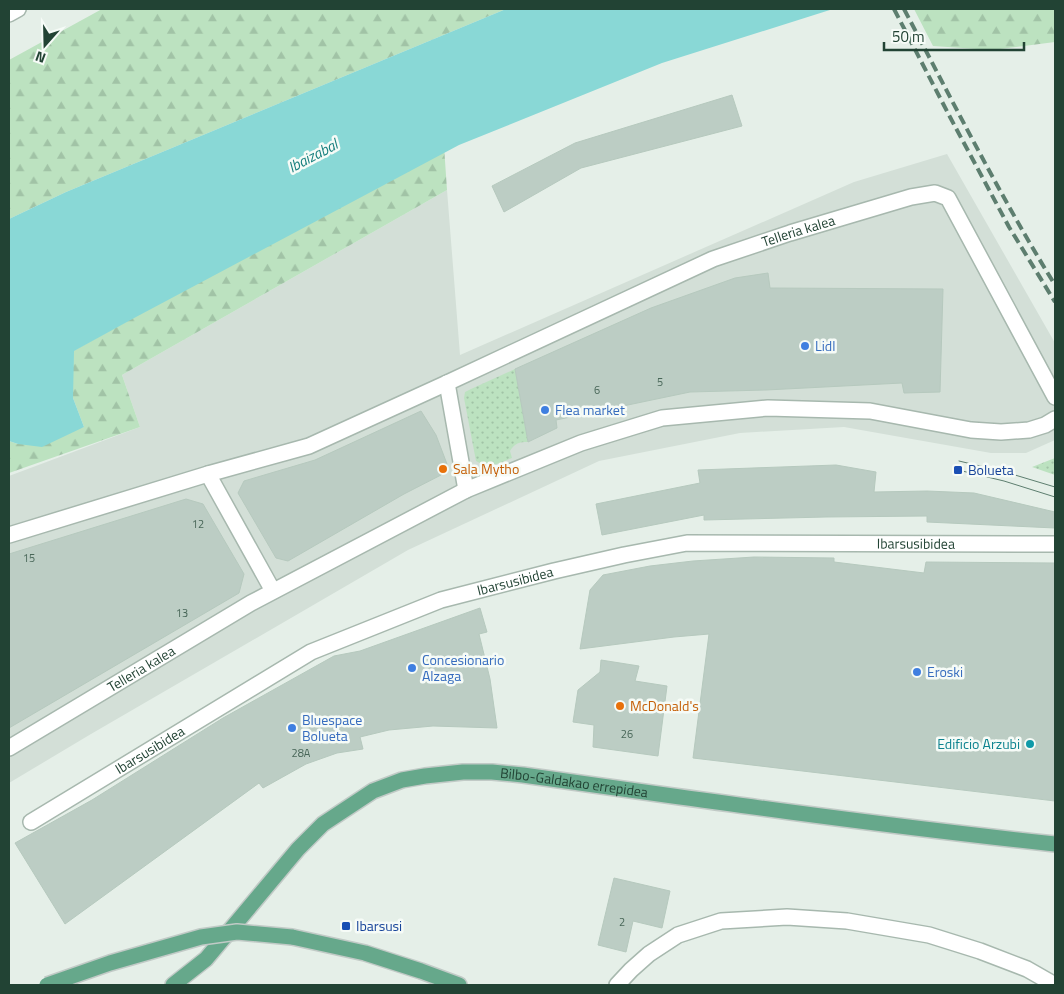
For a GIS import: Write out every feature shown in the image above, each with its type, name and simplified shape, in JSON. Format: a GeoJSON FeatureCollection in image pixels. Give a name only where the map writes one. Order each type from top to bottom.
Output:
{"type":"FeatureCollection","features":[{"type":"Feature","properties":{"kind":"main road","name":"Bilbo-Galdakao errepidea"},"geometry":{"type":"LineString","coordinates":[[172,985],[206,959],[298,849],[323,824],[373,791],[402,780],[425,776],[463,772],[523,775],[811,816],[1055,844]]}},
{"type":"Feature","properties":{"kind":"main road"},"geometry":{"type":"LineString","coordinates":[[47,985],[110,963],[201,937],[237,932],[292,937],[365,953],[459,985]]}},
{"type":"Feature","properties":{"kind":"street"},"geometry":{"type":"LineString","coordinates":[[9,14],[18,9]]}},
{"type":"Feature","properties":{"kind":"street","name":"Telleria kalea"},"geometry":{"type":"LineString","coordinates":[[9,535],[208,474],[309,446],[713,259],[911,196],[935,193],[948,198],[1055,396]]}},
{"type":"Feature","properties":{"kind":"street"},"geometry":{"type":"LineString","coordinates":[[447,383],[466,490]]}},
{"type":"Feature","properties":{"kind":"street","name":"Telleria kalea"},"geometry":{"type":"LineString","coordinates":[[9,748],[273,591],[466,490],[581,443],[662,418],[768,408],[870,412],[971,430],[1001,432],[1029,430],[1055,420]]}},
{"type":"Feature","properties":{"kind":"street"},"geometry":{"type":"LineString","coordinates":[[208,474],[273,591]]}},
{"type":"Feature","properties":{"kind":"street","name":"Ibarsusibidea"},"geometry":{"type":"LineString","coordinates":[[31,822],[311,652],[441,600],[554,571],[687,543],[1055,544]]}},
{"type":"Feature","properties":{"kind":"street"},"geometry":{"type":"LineString","coordinates":[[617,985],[649,954],[678,935],[721,921],[787,917],[847,921],[929,935],[980,951],[1027,969],[1055,985]]}},
{"type":"Feature","properties":{"kind":"shaded area"},"geometry":{"type":"Polygon","coordinates":[[[947,154],[1055,343],[1055,440],[1026,453],[991,453],[844,427],[740,433],[599,461],[408,550],[9,783],[9,476],[140,427],[122,375],[447,190],[460,355],[854,182],[947,154]]]}},
{"type":"Feature","properties":{"kind":"green space"},"geometry":{"type":"Polygon","coordinates":[[[102,9],[506,9],[66,192],[9,219],[9,60],[102,9]]]}},
{"type":"Feature","properties":{"kind":"green space"},"geometry":{"type":"Polygon","coordinates":[[[914,9],[1055,9],[1055,42],[992,50],[933,46],[914,9]]]}},
{"type":"Feature","properties":{"kind":"green space"},"geometry":{"type":"Polygon","coordinates":[[[444,146],[447,190],[122,375],[140,427],[9,473],[9,441],[18,444],[84,427],[73,398],[73,351],[444,146]]]}},
{"type":"Feature","properties":{"kind":"green space"},"geometry":{"type":"Polygon","coordinates":[[[515,369],[528,442],[514,446],[510,451],[512,458],[494,465],[485,465],[476,461],[464,398],[465,392],[515,369]]]}},
{"type":"Feature","properties":{"kind":"green space"},"geometry":{"type":"Polygon","coordinates":[[[1055,458],[1055,475],[1032,467],[1055,458]]]}},
{"type":"Feature","properties":{"kind":"water","name":"Ibaizabal"},"geometry":{"type":"Polygon","coordinates":[[[506,9],[833,9],[662,63],[459,145],[74,351],[73,398],[84,427],[42,447],[9,441],[9,219],[66,192],[506,9]]]}},
{"type":"Feature","properties":{"kind":"building"},"geometry":{"type":"Polygon","coordinates":[[[732,95],[742,126],[581,168],[504,212],[492,186],[575,143],[732,95]]]}},
{"type":"Feature","properties":{"kind":"building","name":"Lidl"},"geometry":{"type":"Polygon","coordinates":[[[768,273],[770,288],[943,289],[940,392],[904,393],[902,383],[690,392],[556,420],[557,428],[528,442],[515,369],[651,308],[735,278],[768,273]]]}},
{"type":"Feature","properties":{"kind":"building"},"geometry":{"type":"Polygon","coordinates":[[[421,411],[436,435],[447,464],[441,475],[404,494],[288,561],[276,558],[238,493],[244,481],[315,460],[421,411]]]}},
{"type":"Feature","properties":{"kind":"building"},"geometry":{"type":"Polygon","coordinates":[[[836,465],[876,472],[874,492],[927,491],[974,493],[1055,512],[1055,528],[927,522],[927,516],[704,520],[704,515],[602,535],[596,504],[700,483],[698,470],[836,465]]]}},
{"type":"Feature","properties":{"kind":"building"},"geometry":{"type":"Polygon","coordinates":[[[186,499],[203,504],[244,574],[239,593],[9,728],[9,554],[186,499]]]}},
{"type":"Feature","properties":{"kind":"building"},"geometry":{"type":"Polygon","coordinates":[[[754,557],[834,558],[834,562],[924,573],[926,562],[1055,563],[1055,801],[693,758],[709,634],[580,649],[590,590],[603,575],[650,566],[754,557]]]}},
{"type":"Feature","properties":{"kind":"building"},"geometry":{"type":"Polygon","coordinates":[[[480,608],[487,632],[479,634],[490,679],[497,728],[433,726],[389,730],[360,737],[363,749],[337,753],[306,764],[263,788],[259,783],[65,924],[15,843],[92,800],[223,718],[334,656],[360,651],[480,608]]]}},
{"type":"Feature","properties":{"kind":"building","name":"McDonald's"},"geometry":{"type":"Polygon","coordinates":[[[601,660],[639,666],[635,681],[667,686],[658,756],[593,747],[594,725],[573,722],[578,690],[600,672],[601,660]]]}},
{"type":"Feature","properties":{"kind":"building"},"geometry":{"type":"Polygon","coordinates":[[[614,878],[670,891],[662,928],[633,921],[626,952],[598,945],[614,878]]]}},
{"type":"Feature","properties":{"kind":"tram line"},"geometry":{"type":"LineString","coordinates":[[959,461],[1055,487]]}},
{"type":"Feature","properties":{"kind":"tram line"},"geometry":{"type":"LineString","coordinates":[[958,470],[1004,481],[1055,497]]}},
{"type":"Feature","properties":{"kind":"railway"},"geometry":{"type":"LineString","coordinates":[[894,9],[1009,227],[1055,302]]}},
{"type":"Feature","properties":{"kind":"railway"},"geometry":{"type":"LineString","coordinates":[[904,9],[996,183],[1055,285]]}},
{"type":"Feature","properties":{"kind":"place","name":"Lidl"},"geometry":{"type":"Point","coordinates":[805,346]}},
{"type":"Feature","properties":{"kind":"place","name":"Flea market"},"geometry":{"type":"Point","coordinates":[545,410]}},
{"type":"Feature","properties":{"kind":"place","name":"Sala Mytho"},"geometry":{"type":"Point","coordinates":[443,469]}},
{"type":"Feature","properties":{"kind":"place","name":"Bolueta"},"geometry":{"type":"Point","coordinates":[958,470]}},
{"type":"Feature","properties":{"kind":"place","name":"Concesionario Alzaga"},"geometry":{"type":"Point","coordinates":[412,668]}},
{"type":"Feature","properties":{"kind":"place","name":"Eroski"},"geometry":{"type":"Point","coordinates":[917,672]}},
{"type":"Feature","properties":{"kind":"place","name":"McDonald's"},"geometry":{"type":"Point","coordinates":[620,706]}},
{"type":"Feature","properties":{"kind":"place","name":"Bluespace Bolueta"},"geometry":{"type":"Point","coordinates":[292,728]}},
{"type":"Feature","properties":{"kind":"place","name":"Edificio Arzubi"},"geometry":{"type":"Point","coordinates":[1030,744]}},
{"type":"Feature","properties":{"kind":"place","name":"Ibarsusi"},"geometry":{"type":"Point","coordinates":[346,926]}}]}
